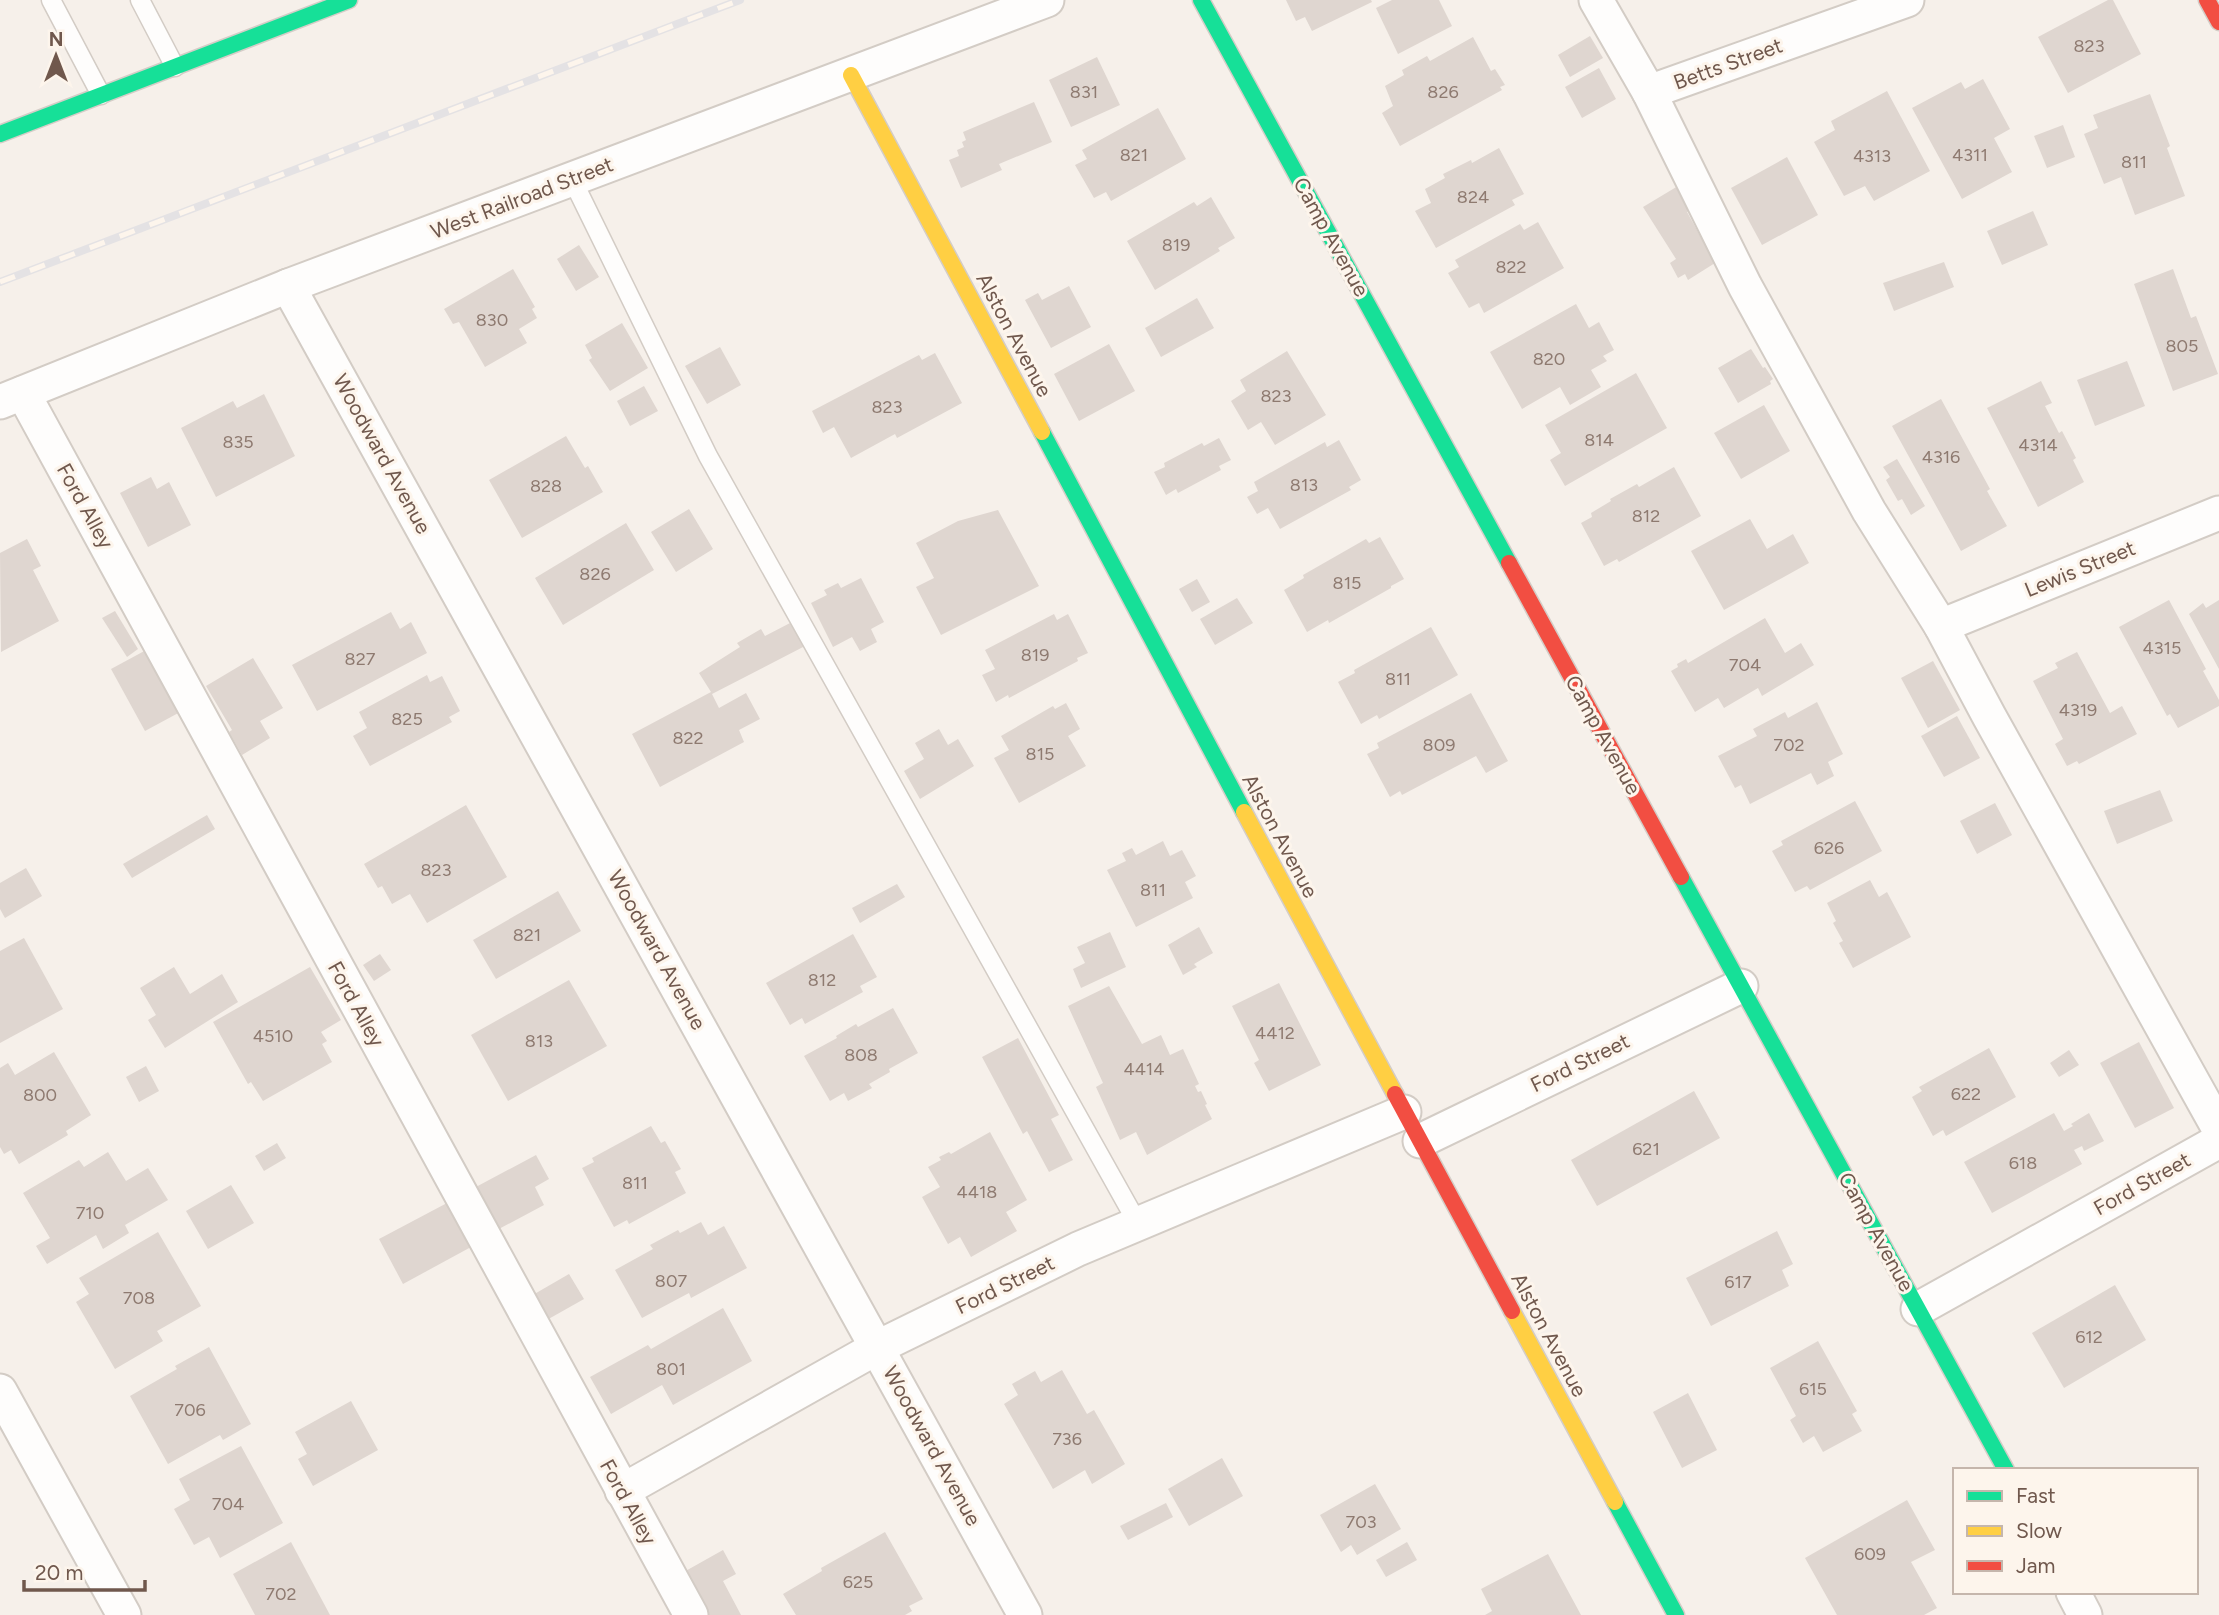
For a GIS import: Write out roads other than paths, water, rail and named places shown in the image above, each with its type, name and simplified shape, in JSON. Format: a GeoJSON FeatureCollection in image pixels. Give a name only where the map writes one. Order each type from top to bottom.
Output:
{"type":"FeatureCollection","features":[{"type":"Feature","properties":{"kind":"street"},"geometry":{"type":"LineString","coordinates":[[0,134],[349,0]]}},
{"type":"Feature","properties":{"kind":"street","name":"West Railroad Street"},"geometry":{"type":"LineString","coordinates":[[11,397],[288,286],[1047,0]]}},
{"type":"Feature","properties":{"kind":"street","name":"Camp Avenue"},"geometry":{"type":"LineString","coordinates":[[1201,0],[2005,1468]]}},
{"type":"Feature","properties":{"kind":"street","name":"Betts Street"},"geometry":{"type":"LineString","coordinates":[[1596,0],[1649,92],[1907,0]]}},
{"type":"Feature","properties":{"kind":"street"},"geometry":{"type":"LineString","coordinates":[[2207,0],[2219,22]]}},
{"type":"Feature","properties":{"kind":"street","name":"Alston Avenue"},"geometry":{"type":"LineString","coordinates":[[851,75],[1404,1112],[1676,1615]]}},
{"type":"Feature","properties":{"kind":"street"},"geometry":{"type":"LineString","coordinates":[[1649,92],[1745,286],[1869,511],[1941,626],[2219,1129]]}},
{"type":"Feature","properties":{"kind":"street","name":"Woodward Avenue"},"geometry":{"type":"LineString","coordinates":[[288,286],[1025,1615]]}},
{"type":"Feature","properties":{"kind":"street","name":"Ford Alley"},"geometry":{"type":"LineString","coordinates":[[11,397],[691,1615]]}},
{"type":"Feature","properties":{"kind":"street","name":"Lewis Street"},"geometry":{"type":"LineString","coordinates":[[1941,626],[2219,513]]}},
{"type":"Feature","properties":{"kind":"street","name":"Ford Street"},"geometry":{"type":"LineString","coordinates":[[1420,1141],[1741,986]]}},
{"type":"Feature","properties":{"kind":"street","name":"Ford Street"},"geometry":{"type":"LineString","coordinates":[[622,1491],[878,1347],[1078,1250],[1404,1112]]}},
{"type":"Feature","properties":{"kind":"street","name":"Ford Street"},"geometry":{"type":"LineString","coordinates":[[1918,1309],[2219,1141]]}},
{"type":"Feature","properties":{"kind":"street"},"geometry":{"type":"LineString","coordinates":[[0,1391],[124,1615]]}},
{"type":"Feature","properties":{"kind":"street"},"geometry":{"type":"LineString","coordinates":[[2074,1594],[2085,1615]]}},
{"type":"Feature","properties":{"kind":"lane"},"geometry":{"type":"LineString","coordinates":[[51,0],[101,95]]}},
{"type":"Feature","properties":{"kind":"lane"},"geometry":{"type":"LineString","coordinates":[[140,0],[174,67]]}},
{"type":"Feature","properties":{"kind":"lane"},"geometry":{"type":"LineString","coordinates":[[572,179],[708,456],[1138,1224]]}},
{"type":"Feature","properties":{"kind":"railway"},"geometry":{"type":"LineString","coordinates":[[0,282],[740,0]]}}]}
